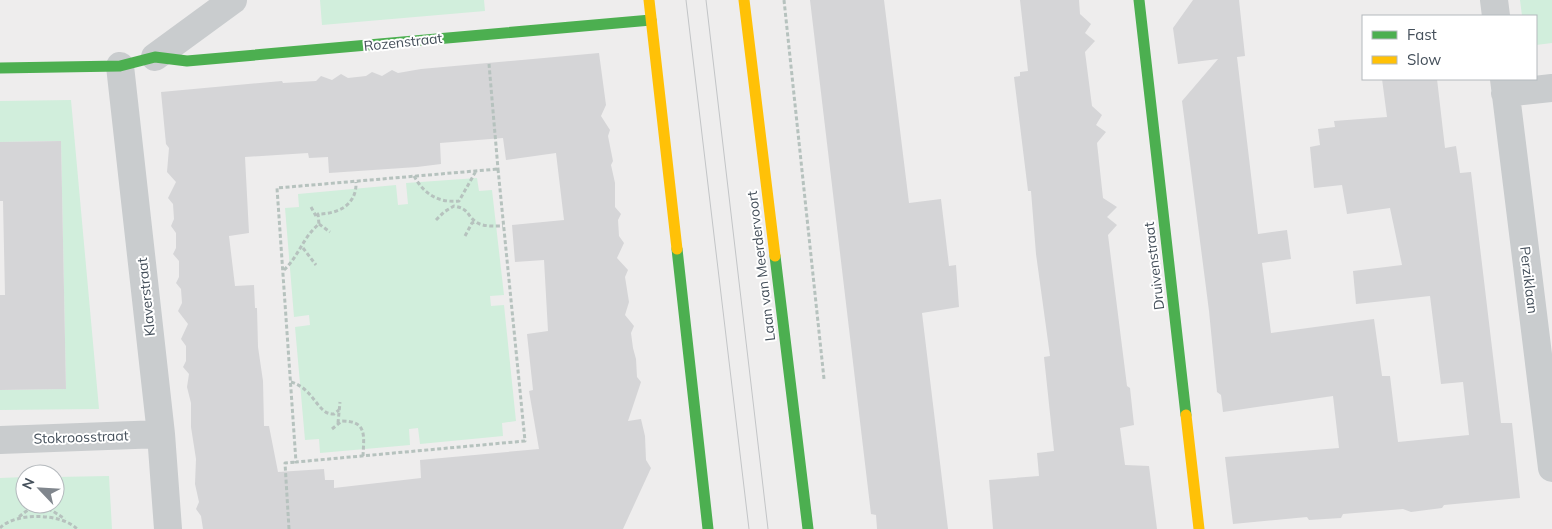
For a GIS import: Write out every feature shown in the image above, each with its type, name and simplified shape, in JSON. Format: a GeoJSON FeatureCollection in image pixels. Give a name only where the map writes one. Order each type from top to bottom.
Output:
{"type":"FeatureCollection","features":[{"type":"Feature","properties":{"kind":"street","name":"Rozenstraat"},"geometry":{"type":"LineString","coordinates":[[155,58],[233,0]]}},
{"type":"Feature","properties":{"kind":"street"},"geometry":{"type":"LineString","coordinates":[[649,0],[708,529]]}},
{"type":"Feature","properties":{"kind":"street","name":"Laan van Meerdervoort"},"geometry":{"type":"LineString","coordinates":[[744,0],[808,529]]}},
{"type":"Feature","properties":{"kind":"street","name":"Druivenstraat"},"geometry":{"type":"LineString","coordinates":[[1139,0],[1199,529]]}},
{"type":"Feature","properties":{"kind":"street"},"geometry":{"type":"LineString","coordinates":[[1494,0],[1496,15]]}},
{"type":"Feature","properties":{"kind":"street","name":"Rozenstraat"},"geometry":{"type":"LineString","coordinates":[[0,68],[120,66],[155,58],[186,62],[620,21],[651,20]]}},
{"type":"Feature","properties":{"kind":"street","name":"Klaverstraat"},"geometry":{"type":"LineString","coordinates":[[120,66],[161,434],[168,529]]}},
{"type":"Feature","properties":{"kind":"street","name":"Perziklaan"},"geometry":{"type":"LineString","coordinates":[[1552,88],[1505,86],[1552,468]]}},
{"type":"Feature","properties":{"kind":"street","name":"Stokroosstraat"},"geometry":{"type":"LineString","coordinates":[[0,440],[161,434]]}},
{"type":"Feature","properties":{"kind":"path"},"geometry":{"type":"LineString","coordinates":[[784,0],[824,382]]}},
{"type":"Feature","properties":{"kind":"path"},"geometry":{"type":"LineString","coordinates":[[289,529],[285,463],[525,441],[486,34]]}},
{"type":"Feature","properties":{"kind":"path"},"geometry":{"type":"LineString","coordinates":[[296,462],[277,188],[498,169]]}},
{"type":"Feature","properties":{"kind":"path"},"geometry":{"type":"LineString","coordinates":[[414,176],[428,194],[440,200],[454,202],[459,201],[463,197],[476,171]]}},
{"type":"Feature","properties":{"kind":"path"},"geometry":{"type":"LineString","coordinates":[[316,216],[344,209],[354,195],[356,182]]}},
{"type":"Feature","properties":{"kind":"path"},"geometry":{"type":"LineString","coordinates":[[436,220],[454,206],[465,209],[476,222],[482,225],[503,226]]}},
{"type":"Feature","properties":{"kind":"path"},"geometry":{"type":"LineString","coordinates":[[311,207],[318,224],[330,232]]}},
{"type":"Feature","properties":{"kind":"path"},"geometry":{"type":"LineString","coordinates":[[465,236],[472,223],[476,222]]}},
{"type":"Feature","properties":{"kind":"path"},"geometry":{"type":"LineString","coordinates":[[283,270],[294,261],[310,231],[318,224]]}},
{"type":"Feature","properties":{"kind":"path"},"geometry":{"type":"LineString","coordinates":[[303,247],[316,264]]}},
{"type":"Feature","properties":{"kind":"path"},"geometry":{"type":"LineString","coordinates":[[291,382],[310,392],[321,410],[334,414],[338,410]]}},
{"type":"Feature","properties":{"kind":"path"},"geometry":{"type":"LineString","coordinates":[[338,423],[340,402]]}},
{"type":"Feature","properties":{"kind":"path"},"geometry":{"type":"LineString","coordinates":[[332,429],[338,423],[350,421],[358,424],[362,429],[363,456]]}},
{"type":"Feature","properties":{"kind":"path"},"geometry":{"type":"LineString","coordinates":[[0,528],[18,518],[31,507],[43,506],[77,529]]}},
{"type":"Feature","properties":{"kind":"path"},"geometry":{"type":"LineString","coordinates":[[18,518],[46,516],[67,521]]}},
{"type":"Feature","properties":{"kind":"green space"},"geometry":{"type":"Polygon","coordinates":[[[320,0],[484,0],[485,11],[322,25],[320,0]]]}},
{"type":"Feature","properties":{"kind":"green space"},"geometry":{"type":"Polygon","coordinates":[[[1520,0],[1552,0],[1552,43],[1537,45],[1537,15],[1522,15],[1520,0]]]}},
{"type":"Feature","properties":{"kind":"green space"},"geometry":{"type":"Polygon","coordinates":[[[71,100],[99,409],[0,410],[0,390],[66,389],[61,141],[0,142],[0,101],[71,100]]]}},
{"type":"Feature","properties":{"kind":"green space"},"geometry":{"type":"Polygon","coordinates":[[[477,178],[479,191],[492,190],[504,295],[490,296],[491,306],[504,305],[516,421],[502,423],[503,436],[420,444],[418,428],[409,429],[410,445],[320,453],[319,439],[305,440],[295,327],[310,325],[309,315],[294,317],[285,208],[299,207],[298,194],[396,185],[398,205],[408,204],[406,183],[477,178]]]}},
{"type":"Feature","properties":{"kind":"green space"},"geometry":{"type":"Polygon","coordinates":[[[109,476],[112,529],[0,529],[0,478],[15,477],[15,514],[65,514],[65,477],[109,476]]]}},
{"type":"Feature","properties":{"kind":"building"},"geometry":{"type":"Polygon","coordinates":[[[810,0],[884,0],[909,203],[941,199],[949,266],[956,265],[959,307],[922,313],[948,529],[877,529],[876,515],[871,514],[810,0]]]}},
{"type":"Feature","properties":{"kind":"building"},"geometry":{"type":"Polygon","coordinates":[[[1020,0],[1079,0],[1080,14],[1091,24],[1085,33],[1095,41],[1085,52],[1092,106],[1102,115],[1096,125],[1106,132],[1097,143],[1103,198],[1117,207],[1107,217],[1117,225],[1108,235],[1127,386],[1130,388],[1134,425],[1120,428],[1125,465],[1149,466],[1157,529],[993,529],[989,480],[1039,476],[1037,453],[1054,451],[1044,357],[1050,356],[1036,254],[1031,191],[1028,191],[1014,77],[1020,76],[1020,72],[1028,71],[1020,0]]]}},
{"type":"Feature","properties":{"kind":"building"},"geometry":{"type":"Polygon","coordinates":[[[1193,0],[1239,0],[1245,56],[1237,57],[1258,234],[1287,230],[1291,259],[1262,263],[1271,333],[1374,319],[1382,376],[1390,376],[1398,442],[1469,435],[1463,382],[1441,384],[1430,296],[1356,304],[1353,271],[1402,265],[1390,208],[1347,214],[1342,185],[1314,188],[1310,147],[1320,145],[1318,129],[1335,127],[1334,121],[1387,117],[1382,80],[1437,80],[1445,148],[1456,146],[1460,173],[1471,172],[1501,423],[1512,423],[1520,498],[1444,505],[1442,508],[1411,512],[1403,509],[1343,514],[1341,518],[1309,520],[1307,517],[1233,524],[1225,457],[1339,448],[1333,396],[1223,412],[1221,395],[1217,392],[1209,311],[1182,101],[1218,59],[1178,64],[1173,28],[1193,0]]]}},
{"type":"Feature","properties":{"kind":"building"},"geometry":{"type":"Polygon","coordinates":[[[599,53],[606,105],[601,116],[610,130],[608,136],[613,161],[611,165],[615,183],[615,207],[621,214],[618,220],[619,236],[624,243],[617,258],[628,270],[625,277],[629,302],[625,315],[634,326],[631,333],[637,377],[641,382],[628,421],[641,419],[645,436],[646,460],[651,468],[623,529],[203,529],[201,516],[196,509],[199,502],[195,484],[196,459],[191,427],[191,403],[187,387],[189,374],[183,367],[186,361],[186,346],[181,339],[188,324],[178,311],[182,303],[181,289],[176,283],[179,277],[179,261],[173,254],[176,248],[176,233],[171,226],[174,219],[173,204],[168,198],[176,182],[167,172],[169,148],[166,144],[161,92],[282,81],[283,83],[316,81],[321,76],[332,80],[341,74],[348,78],[366,76],[372,72],[382,76],[392,70],[398,73],[421,69],[599,53]],[[503,138],[440,143],[441,164],[417,167],[329,173],[328,157],[309,158],[308,153],[245,157],[249,233],[229,236],[235,286],[254,285],[255,308],[257,308],[258,347],[263,381],[264,426],[269,426],[278,472],[324,469],[325,480],[334,480],[334,488],[421,478],[420,460],[539,449],[529,391],[533,390],[527,334],[548,331],[544,260],[515,262],[512,225],[564,220],[556,153],[506,160],[503,138]]]}},
{"type":"Feature","properties":{"kind":"building"},"geometry":{"type":"Polygon","coordinates":[[[61,141],[66,389],[0,390],[0,295],[5,295],[3,201],[0,201],[0,142],[61,141]]]}},
{"type":"Feature","properties":{"kind":"tram line"},"geometry":{"type":"LineString","coordinates":[[686,0],[749,529]]}},
{"type":"Feature","properties":{"kind":"tram line"},"geometry":{"type":"LineString","coordinates":[[706,0],[768,529]]}},
{"type":"Feature","properties":{"kind":"traffic: fast"},"geometry":{"type":"LineString","coordinates":[[1139,0],[1186,415]]}},
{"type":"Feature","properties":{"kind":"traffic: fast"},"geometry":{"type":"LineString","coordinates":[[0,68],[120,66],[155,57],[187,61],[651,20]]}},
{"type":"Feature","properties":{"kind":"traffic: fast"},"geometry":{"type":"LineString","coordinates":[[677,249],[708,529]]}},
{"type":"Feature","properties":{"kind":"traffic: fast"},"geometry":{"type":"LineString","coordinates":[[775,256],[808,529]]}},
{"type":"Feature","properties":{"kind":"traffic: slow"},"geometry":{"type":"LineString","coordinates":[[649,0],[677,249]]}},
{"type":"Feature","properties":{"kind":"traffic: slow"},"geometry":{"type":"LineString","coordinates":[[744,0],[775,256]]}},
{"type":"Feature","properties":{"kind":"traffic: slow"},"geometry":{"type":"LineString","coordinates":[[1186,415],[1199,529]]}}]}
